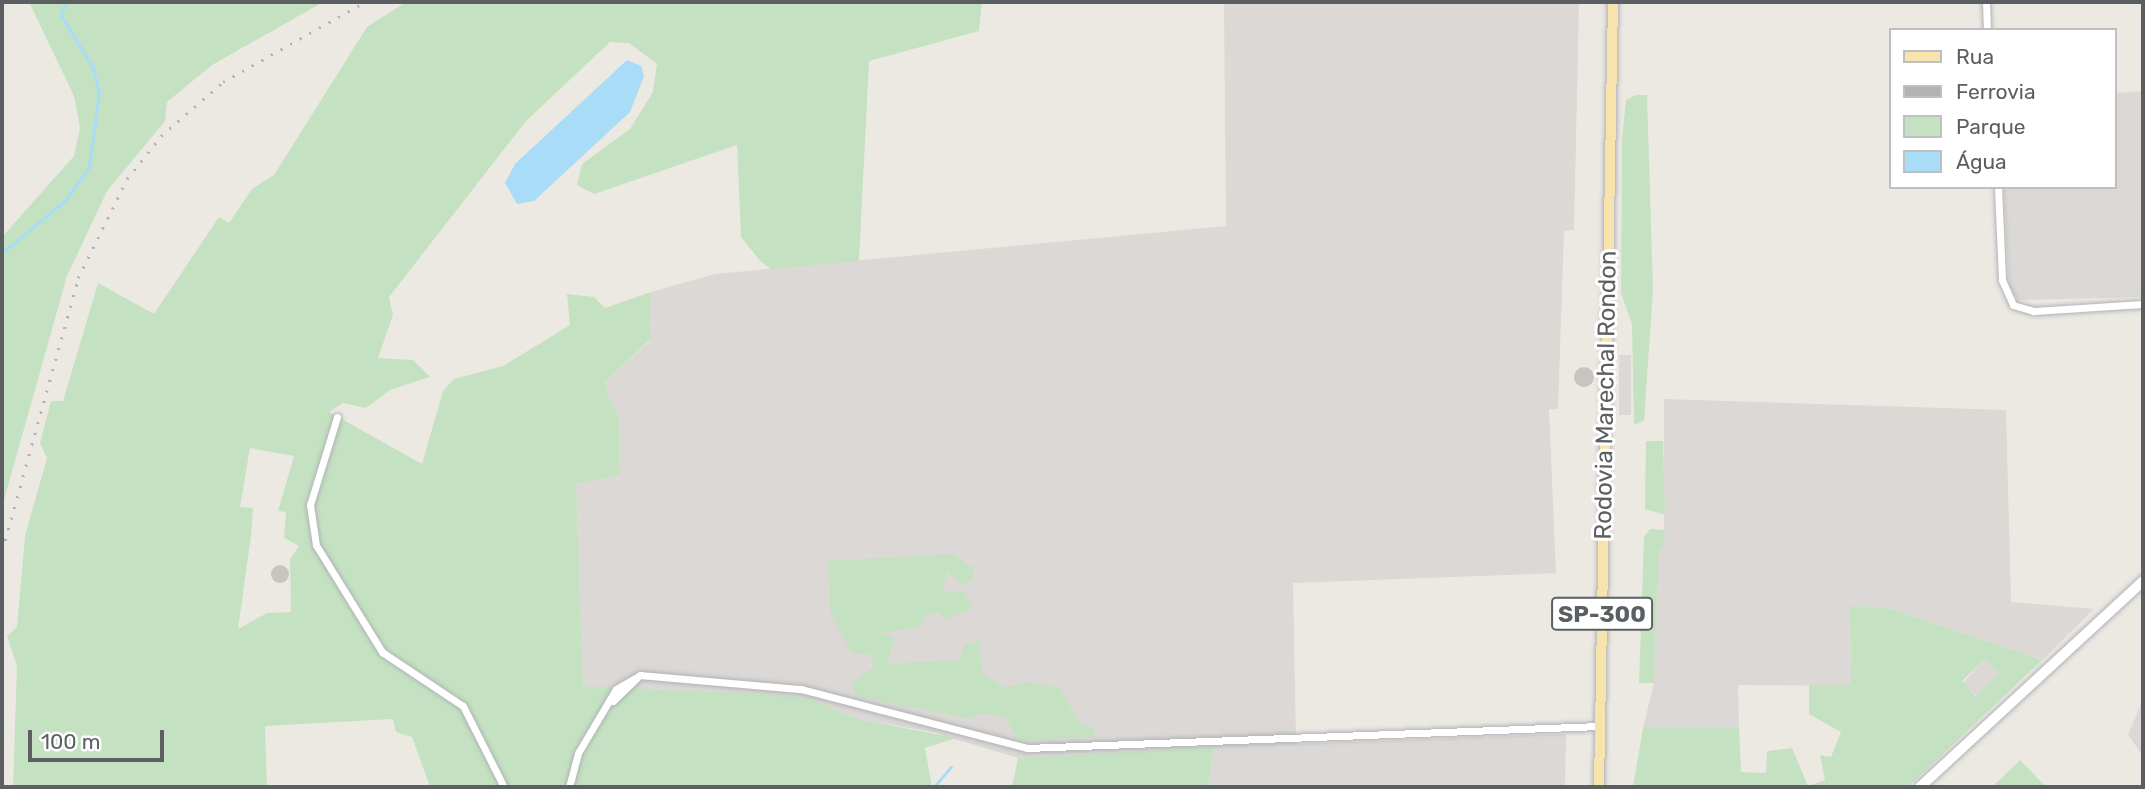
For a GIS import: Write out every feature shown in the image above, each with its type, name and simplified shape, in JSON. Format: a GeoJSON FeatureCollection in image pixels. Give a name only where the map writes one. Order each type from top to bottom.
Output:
{"type":"FeatureCollection","features":[{"type":"Feature","properties":{"kind":"main road","name":"Rodovia Marechal Rondon"},"geometry":{"type":"LineString","coordinates":[[1599,787],[1613,2]]}},
{"type":"Feature","properties":{"kind":"main road"},"geometry":{"type":"LineString","coordinates":[[1920,787],[2143,581]]}},
{"type":"Feature","properties":{"kind":"street"},"geometry":{"type":"LineString","coordinates":[[1986,2],[1987,28]]}},
{"type":"Feature","properties":{"kind":"street"},"geometry":{"type":"LineString","coordinates":[[1998,189],[2003,290],[2013,305],[2034,311],[2143,304]]}},
{"type":"Feature","properties":{"kind":"street"},"geometry":{"type":"LineString","coordinates":[[337,417],[310,505],[316,545],[382,652],[463,706],[504,787]]}},
{"type":"Feature","properties":{"kind":"street"},"geometry":{"type":"LineString","coordinates":[[569,787],[578,752],[621,682],[640,675],[801,689],[1039,748],[1600,726]]}},
{"type":"Feature","properties":{"kind":"shaded area"},"geometry":{"type":"Polygon","coordinates":[[[1224,2],[1579,2],[1574,230],[1564,231],[1558,409],[1549,409],[1556,573],[1293,583],[1296,744],[1566,734],[1565,787],[1208,787],[1214,747],[1018,758],[932,732],[858,719],[814,700],[583,686],[576,484],[620,475],[619,419],[604,383],[650,341],[651,292],[715,274],[1226,226],[1224,2]]]}},
{"type":"Feature","properties":{"kind":"shaded area"},"geometry":{"type":"Polygon","coordinates":[[[2143,91],[2143,297],[2018,300],[2009,286],[2004,189],[2117,189],[2117,93],[2143,91]]]}},
{"type":"Feature","properties":{"kind":"shaded area"},"geometry":{"type":"Polygon","coordinates":[[[1619,355],[1631,355],[1631,415],[1619,415],[1619,355]]]}},
{"type":"Feature","properties":{"kind":"shaded area"},"geometry":{"type":"Polygon","coordinates":[[[1664,399],[2006,410],[2011,602],[2094,609],[2042,660],[1886,607],[1850,606],[1851,686],[1738,685],[1739,728],[1643,728],[1654,683],[1659,551],[1664,544],[1664,399]]]}},
{"type":"Feature","properties":{"kind":"shaded area"},"geometry":{"type":"Polygon","coordinates":[[[1985,659],[2000,673],[1978,697],[1962,683],[1985,659]]]}},
{"type":"Feature","properties":{"kind":"shaded area"},"geometry":{"type":"Polygon","coordinates":[[[2143,699],[2143,756],[2128,735],[2143,699]]]}},
{"type":"Feature","properties":{"kind":"green space"},"geometry":{"type":"Polygon","coordinates":[[[29,2],[323,2],[212,65],[167,102],[165,121],[107,191],[67,276],[2,507],[2,237],[74,156],[80,128],[74,96],[29,2]]]}},
{"type":"Feature","properties":{"kind":"green space"},"geometry":{"type":"Polygon","coordinates":[[[406,2],[982,2],[979,31],[869,61],[859,261],[771,269],[761,262],[741,237],[737,145],[594,194],[577,185],[582,164],[630,129],[653,92],[657,64],[629,43],[610,42],[526,121],[389,297],[393,315],[378,358],[413,360],[430,377],[390,390],[366,408],[343,403],[329,412],[422,464],[443,391],[454,379],[503,366],[570,325],[567,294],[594,297],[605,308],[651,292],[650,340],[604,383],[619,419],[620,475],[576,484],[583,686],[780,695],[814,700],[858,719],[956,738],[925,748],[932,787],[430,787],[412,737],[396,732],[393,719],[265,726],[267,787],[13,787],[17,666],[7,636],[17,627],[25,536],[47,458],[40,443],[51,401],[63,401],[98,283],[154,314],[219,217],[229,223],[252,189],[274,175],[367,27],[406,2]],[[250,448],[240,507],[253,508],[238,629],[267,613],[291,612],[290,559],[299,546],[284,538],[286,512],[278,511],[294,456],[250,448]]]}},
{"type":"Feature","properties":{"kind":"green space"},"geometry":{"type":"Polygon","coordinates":[[[1636,95],[1647,95],[1653,290],[1644,421],[1634,425],[1632,324],[1621,293],[1622,139],[1626,100],[1636,95]]]}},
{"type":"Feature","properties":{"kind":"green space"},"geometry":{"type":"Polygon","coordinates":[[[1646,441],[1663,441],[1665,515],[1645,509],[1646,441]]]}},
{"type":"Feature","properties":{"kind":"green space"},"geometry":{"type":"Polygon","coordinates":[[[1650,529],[1665,530],[1664,545],[1659,551],[1654,683],[1639,683],[1644,537],[1650,529]]]}},
{"type":"Feature","properties":{"kind":"green space"},"geometry":{"type":"Polygon","coordinates":[[[953,554],[973,568],[973,578],[963,585],[947,572],[942,591],[965,592],[973,608],[944,620],[938,612],[926,614],[922,626],[880,633],[894,638],[887,664],[959,660],[964,646],[979,641],[982,674],[1006,688],[1026,682],[1060,688],[1078,722],[1096,729],[1093,737],[1019,740],[1005,717],[979,713],[969,719],[857,696],[851,684],[875,666],[871,655],[851,653],[830,611],[828,561],[953,554]]]}},
{"type":"Feature","properties":{"kind":"green space"},"geometry":{"type":"Polygon","coordinates":[[[1850,606],[1886,607],[2042,660],[1908,787],[1633,787],[1643,728],[1739,728],[1741,772],[1766,773],[1767,751],[1792,748],[1808,786],[1825,780],[1820,755],[1831,757],[1841,732],[1809,714],[1809,685],[1851,685],[1850,606]],[[1985,659],[1962,681],[1976,697],[1999,673],[1985,659]]]}},
{"type":"Feature","properties":{"kind":"green space"},"geometry":{"type":"Polygon","coordinates":[[[1214,747],[1208,787],[1012,787],[1018,758],[1214,747]]]}},
{"type":"Feature","properties":{"kind":"green space"},"geometry":{"type":"Polygon","coordinates":[[[2020,760],[2046,787],[1992,787],[2020,760]]]}},
{"type":"Feature","properties":{"kind":"water"},"geometry":{"type":"Polygon","coordinates":[[[627,60],[641,66],[644,76],[630,112],[534,201],[517,204],[505,183],[515,164],[627,60]]]}},
{"type":"Feature","properties":{"kind":"building"},"geometry":{"type":"Polygon","coordinates":[[[1584,367],[1591,370],[1594,377],[1591,384],[1584,387],[1577,384],[1574,377],[1577,370],[1584,367]]]}},
{"type":"Feature","properties":{"kind":"building"},"geometry":{"type":"Polygon","coordinates":[[[276,565],[284,565],[289,574],[287,581],[276,583],[271,578],[271,570],[276,565]]]}},
{"type":"Feature","properties":{"kind":"waterway"},"geometry":{"type":"LineString","coordinates":[[2,253],[66,200],[89,167],[99,92],[92,66],[61,16],[65,2]]}},
{"type":"Feature","properties":{"kind":"waterway"},"geometry":{"type":"LineString","coordinates":[[934,787],[951,767]]}},
{"type":"Feature","properties":{"kind":"railway"},"geometry":{"type":"LineString","coordinates":[[2,551],[78,278],[127,179],[161,136],[223,82],[365,2]]}}]}
